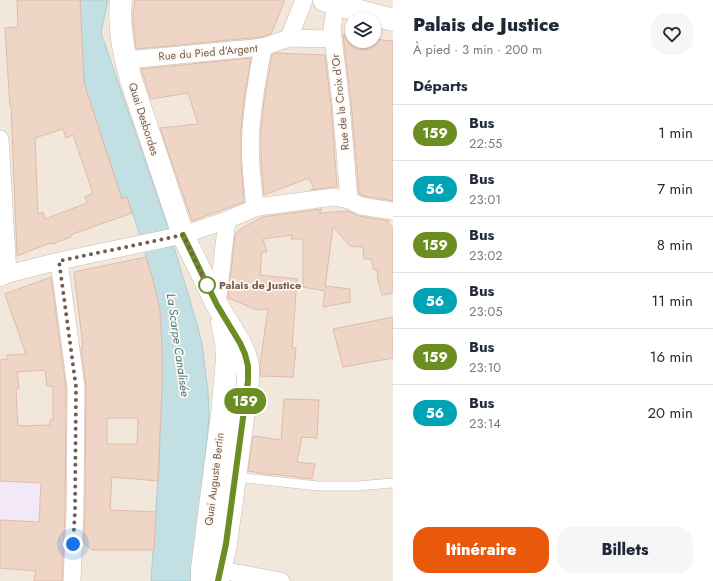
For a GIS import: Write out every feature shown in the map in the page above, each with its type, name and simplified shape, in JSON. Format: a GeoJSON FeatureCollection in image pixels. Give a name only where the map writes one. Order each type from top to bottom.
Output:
{"type":"FeatureCollection","features":[{"type":"Feature","properties":{"kind":"street","name":"Quai Desbordes"},"geometry":{"type":"LineString","coordinates":[[121,0],[121,32],[126,60],[179,236]]}},
{"type":"Feature","properties":{"kind":"street"},"geometry":{"type":"LineString","coordinates":[[304,0],[289,38],[333,39]]}},
{"type":"Feature","properties":{"kind":"street"},"geometry":{"type":"LineString","coordinates":[[342,3],[393,20]]}},
{"type":"Feature","properties":{"kind":"street","name":"Rue de la Croix d'Or"},"geometry":{"type":"LineString","coordinates":[[342,3],[332,29],[341,104],[349,200]]}},
{"type":"Feature","properties":{"kind":"street","name":"Rue du Pied d'Argent"},"geometry":{"type":"LineString","coordinates":[[126,60],[263,47],[289,38]]}},
{"type":"Feature","properties":{"kind":"street"},"geometry":{"type":"LineString","coordinates":[[255,208],[251,165],[251,130],[263,47]]}},
{"type":"Feature","properties":{"kind":"street"},"geometry":{"type":"LineString","coordinates":[[0,139],[4,276],[59,261],[179,236],[227,220],[255,208],[334,197],[349,200],[361,206],[393,211]]}},
{"type":"Feature","properties":{"kind":"street","name":"Quai Auguste Bertin"},"geometry":{"type":"LineString","coordinates":[[213,577],[204,554],[222,414],[227,359],[225,333],[217,305],[227,220]]}},
{"type":"Feature","properties":{"kind":"street","name":"Quai Auguste Bertin"},"geometry":{"type":"LineString","coordinates":[[179,236],[240,343],[248,366],[248,381],[226,544],[213,577]]}},
{"type":"Feature","properties":{"kind":"street"},"geometry":{"type":"LineString","coordinates":[[59,261],[76,391],[75,511],[72,581]]}},
{"type":"Feature","properties":{"kind":"street"},"geometry":{"type":"LineString","coordinates":[[213,577],[281,581]]}},
{"type":"Feature","properties":{"kind":"lane"},"geometry":{"type":"LineString","coordinates":[[235,477],[318,486],[357,486],[393,483]]}},
{"type":"Feature","properties":{"kind":"shaded area"},"geometry":{"type":"Polygon","coordinates":[[[0,0],[393,0],[393,581],[0,581],[0,0]]]}},
{"type":"Feature","properties":{"kind":"shaded area"},"geometry":{"type":"Polygon","coordinates":[[[69,442],[66,542],[18,545],[0,559],[0,450],[18,443],[69,442]]]}},
{"type":"Feature","properties":{"kind":"water","name":"La Scarpe Canalisée"},"geometry":{"type":"Polygon","coordinates":[[[80,0],[108,0],[101,33],[168,227],[202,344],[208,391],[209,419],[192,581],[151,581],[159,463],[162,386],[160,311],[140,235],[127,197],[122,199],[84,83],[80,0]]]}},
{"type":"Feature","properties":{"kind":"building"},"geometry":{"type":"Polygon","coordinates":[[[17,0],[80,0],[84,83],[122,199],[127,197],[132,213],[17,256],[11,106],[5,28],[18,27],[17,0]],[[63,129],[35,138],[38,214],[43,212],[45,219],[87,203],[85,197],[93,193],[73,135],[66,138],[63,129]]]}},
{"type":"Feature","properties":{"kind":"building"},"geometry":{"type":"Polygon","coordinates":[[[135,0],[285,0],[271,34],[261,37],[136,49],[133,20],[135,0]]]}},
{"type":"Feature","properties":{"kind":"building"},"geometry":{"type":"Polygon","coordinates":[[[343,35],[345,35],[345,48],[381,48],[381,40],[393,41],[393,201],[359,194],[343,35]]]}},
{"type":"Feature","properties":{"kind":"building"},"geometry":{"type":"Polygon","coordinates":[[[277,53],[325,55],[331,105],[337,187],[310,190],[314,188],[309,178],[264,195],[261,162],[261,130],[264,101],[272,55],[277,53]]]}},
{"type":"Feature","properties":{"kind":"building"},"geometry":{"type":"Polygon","coordinates":[[[251,58],[244,99],[241,129],[241,163],[244,202],[192,221],[160,128],[198,124],[188,93],[151,99],[141,69],[251,58]]]}},
{"type":"Feature","properties":{"kind":"building"},"geometry":{"type":"Polygon","coordinates":[[[322,209],[319,213],[348,211],[359,216],[389,221],[388,224],[393,227],[393,293],[382,295],[377,270],[374,270],[371,259],[364,259],[363,247],[350,246],[333,227],[325,287],[350,289],[350,302],[323,307],[325,291],[303,287],[303,239],[291,239],[292,235],[263,239],[267,252],[262,252],[260,275],[297,279],[292,347],[296,348],[293,377],[260,376],[260,365],[268,309],[257,310],[228,298],[235,235],[239,230],[262,217],[322,209]]]}},
{"type":"Feature","properties":{"kind":"building"},"geometry":{"type":"Polygon","coordinates":[[[146,257],[153,280],[160,311],[162,350],[158,481],[112,477],[110,510],[156,512],[154,550],[92,550],[84,543],[86,387],[74,272],[146,257]],[[107,418],[107,444],[137,444],[138,418],[107,418]]]}},
{"type":"Feature","properties":{"kind":"building"},"geometry":{"type":"Polygon","coordinates":[[[51,277],[66,388],[65,511],[62,581],[34,581],[36,571],[0,568],[0,520],[39,522],[41,483],[0,481],[0,360],[7,359],[7,355],[26,354],[5,294],[51,277]],[[45,370],[17,372],[19,389],[16,389],[18,426],[50,425],[50,420],[53,420],[53,386],[47,386],[45,370]]]}},
{"type":"Feature","properties":{"kind":"building"},"geometry":{"type":"Polygon","coordinates":[[[393,317],[393,358],[343,367],[333,329],[393,317]]]}},
{"type":"Feature","properties":{"kind":"building"},"geometry":{"type":"Polygon","coordinates":[[[284,399],[319,400],[317,438],[302,437],[297,462],[315,464],[312,479],[248,471],[253,436],[281,440],[284,399]]]}},
{"type":"Feature","properties":{"kind":"bus line","name":"159"},"geometry":{"type":"LineString","coordinates":[[183,235],[217,305],[240,343],[248,366],[248,381],[226,544],[218,581]]}},
{"type":"Feature","properties":{"kind":"place","name":"Palais de Justice"},"geometry":{"type":"Point","coordinates":[207,285]}},
{"type":"Feature","properties":{"kind":"route"},"geometry":{"type":"LineString","coordinates":[[73,544],[75,511],[76,387],[59,261],[183,235],[207,285]]}}]}
